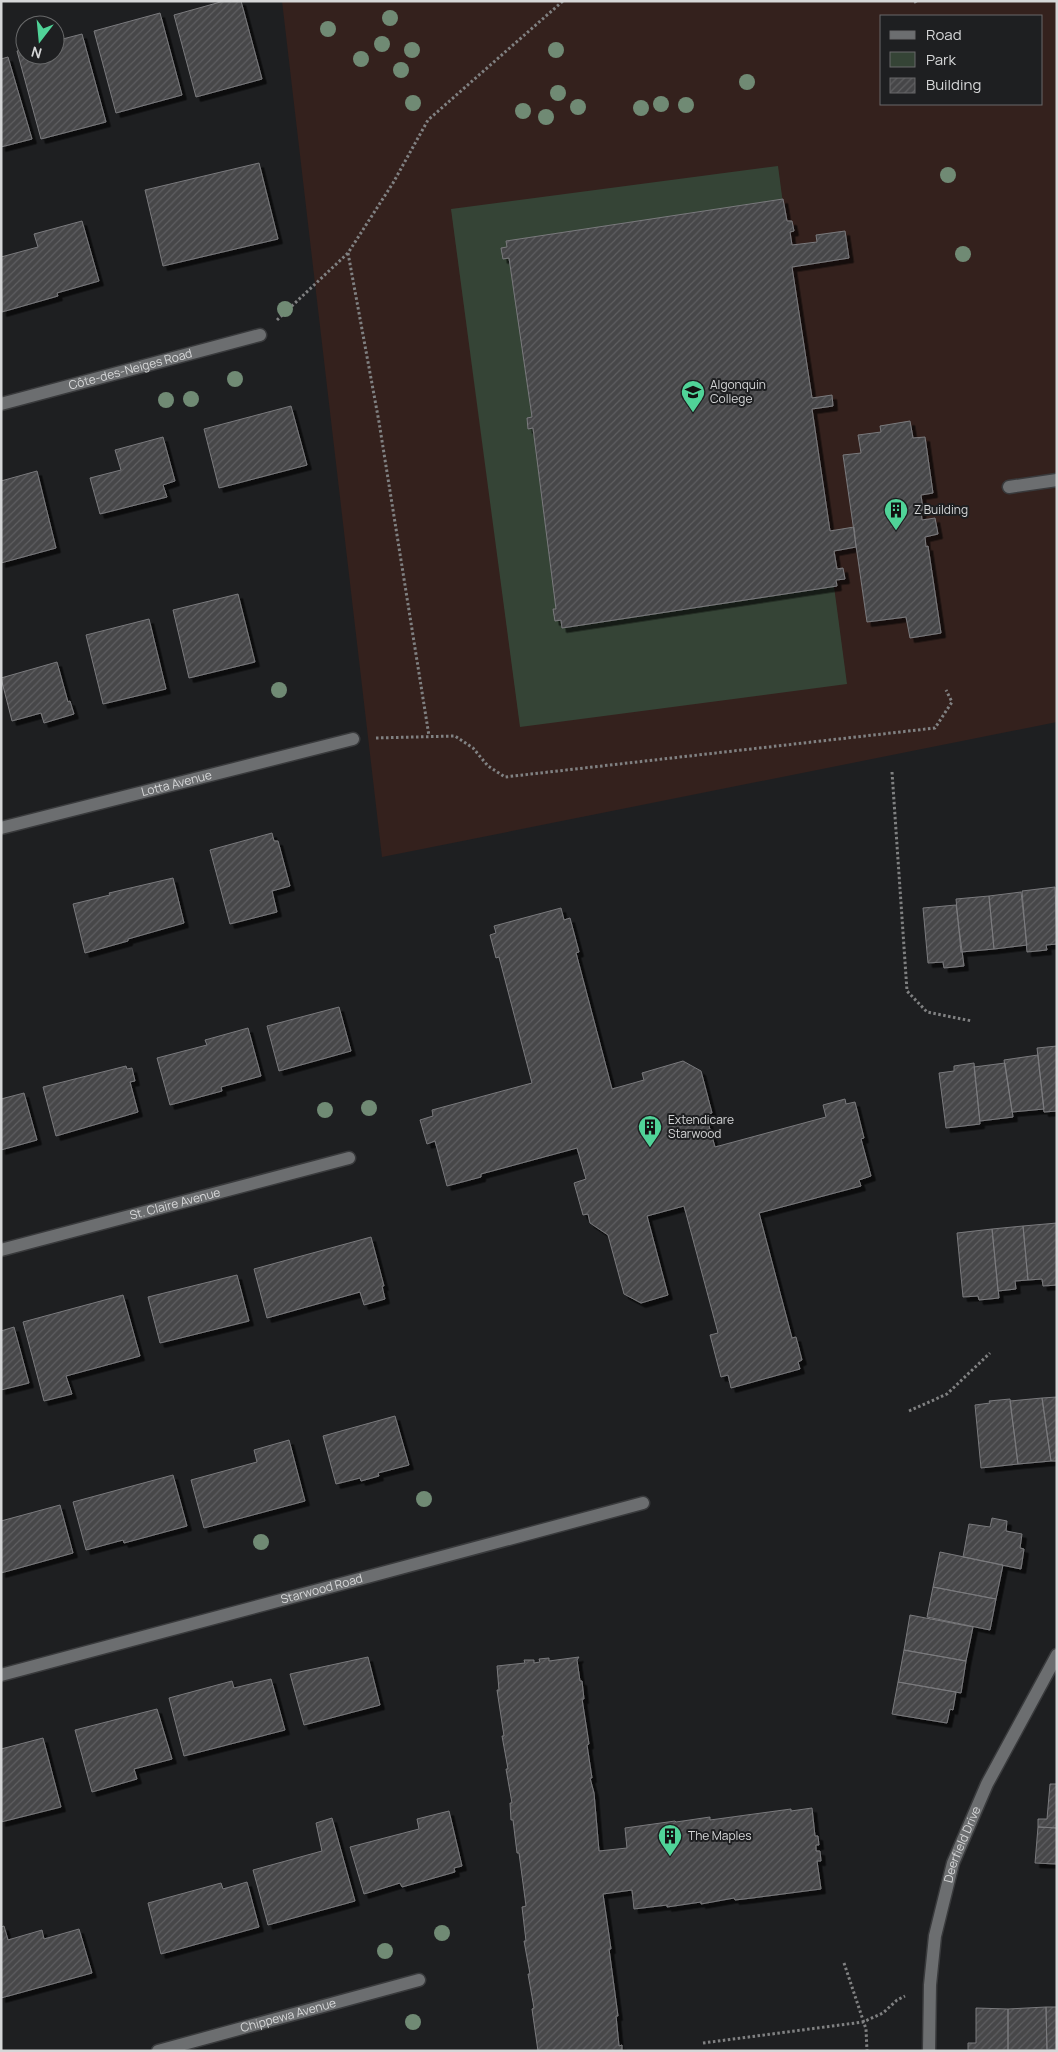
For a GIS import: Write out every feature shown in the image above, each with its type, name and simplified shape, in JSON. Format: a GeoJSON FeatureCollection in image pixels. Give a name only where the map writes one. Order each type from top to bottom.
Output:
{"type":"FeatureCollection","features":[{"type":"Feature","properties":{"kind":"street","name":"Côte-des-Neiges Road"},"geometry":{"type":"LineString","coordinates":[[1,404],[260,335]]}},
{"type":"Feature","properties":{"kind":"street"},"geometry":{"type":"LineString","coordinates":[[1009,486],[1057,480]]}},
{"type":"Feature","properties":{"kind":"street","name":"Lotta Avenue"},"geometry":{"type":"LineString","coordinates":[[1,828],[353,739]]}},
{"type":"Feature","properties":{"kind":"street","name":"St. Claire Avenue"},"geometry":{"type":"LineString","coordinates":[[1,1250],[349,1158]]}},
{"type":"Feature","properties":{"kind":"street","name":"Starwood Road"},"geometry":{"type":"LineString","coordinates":[[1,1675],[643,1503]]}},
{"type":"Feature","properties":{"kind":"street","name":"Deerfield Drive"},"geometry":{"type":"LineString","coordinates":[[929,2051],[930,1986],[935,1936],[953,1863],[987,1784],[1057,1655]]}},
{"type":"Feature","properties":{"kind":"street","name":"Chippewa Avenue"},"geometry":{"type":"LineString","coordinates":[[158,2051],[419,1980]]}},
{"type":"Feature","properties":{"kind":"path"},"geometry":{"type":"LineString","coordinates":[[260,335],[307,294],[348,253],[392,183],[428,120],[563,1]]}},
{"type":"Feature","properties":{"kind":"path"},"geometry":{"type":"LineString","coordinates":[[348,253],[380,422],[429,736]]}},
{"type":"Feature","properties":{"kind":"path"},"geometry":{"type":"LineString","coordinates":[[353,739],[455,736],[473,748],[488,766],[505,777],[935,728],[952,702],[946,690]]}},
{"type":"Feature","properties":{"kind":"path"},"geometry":{"type":"LineString","coordinates":[[892,772],[908,991],[926,1012],[972,1021]]}},
{"type":"Feature","properties":{"kind":"path"},"geometry":{"type":"LineString","coordinates":[[909,1411],[947,1394],[990,1353]]}},
{"type":"Feature","properties":{"kind":"path"},"geometry":{"type":"LineString","coordinates":[[844,1963],[866,2029],[867,2051]]}},
{"type":"Feature","properties":{"kind":"path"},"geometry":{"type":"LineString","coordinates":[[702,2043],[863,2022],[883,2013],[897,2000],[930,1986]]}},
{"type":"Feature","properties":{"kind":"shaded area","name":"Algonquin College"},"geometry":{"type":"Polygon","coordinates":[[[282,1],[1057,1],[1057,722],[382,857],[282,1]]]}},
{"type":"Feature","properties":{"kind":"green space"},"geometry":{"type":"Polygon","coordinates":[[[778,166],[847,684],[520,727],[451,209],[778,166]]]}},
{"type":"Feature","properties":{"kind":"building"},"geometry":{"type":"Polygon","coordinates":[[[224,1],[241,1],[262,79],[196,97],[174,15],[224,1]]]}},
{"type":"Feature","properties":{"kind":"building"},"geometry":{"type":"Polygon","coordinates":[[[160,13],[182,95],[116,113],[94,31],[160,13]]]}},
{"type":"Feature","properties":{"kind":"building"},"geometry":{"type":"Polygon","coordinates":[[[82,34],[106,122],[41,139],[21,65],[65,65],[65,38],[82,34]]]}},
{"type":"Feature","properties":{"kind":"building"},"geometry":{"type":"Polygon","coordinates":[[[8,57],[32,139],[1,147],[1,59],[8,57]]]}},
{"type":"Feature","properties":{"kind":"building"},"geometry":{"type":"Polygon","coordinates":[[[259,163],[278,239],[163,266],[145,190],[259,163]]]}},
{"type":"Feature","properties":{"kind":"building"},"geometry":{"type":"Polygon","coordinates":[[[783,199],[787,221],[792,221],[794,231],[790,232],[792,245],[817,242],[816,235],[845,231],[849,258],[792,267],[812,398],[832,395],[833,406],[812,409],[830,531],[854,527],[856,547],[834,551],[837,569],[843,568],[845,579],[836,580],[837,586],[562,628],[561,620],[555,621],[553,609],[556,609],[533,428],[528,429],[527,418],[532,417],[509,258],[503,259],[501,248],[507,247],[506,241],[783,199]]]}},
{"type":"Feature","properties":{"kind":"building"},"geometry":{"type":"Polygon","coordinates":[[[82,221],[99,281],[57,293],[58,296],[2,312],[1,257],[38,247],[34,234],[82,221]]]}},
{"type":"Feature","properties":{"kind":"building"},"geometry":{"type":"Polygon","coordinates":[[[291,406],[307,465],[219,488],[204,429],[291,406]]]}},
{"type":"Feature","properties":{"kind":"building","name":"Z Building"},"geometry":{"type":"Polygon","coordinates":[[[910,421],[913,438],[925,437],[933,493],[921,495],[923,510],[921,510],[922,520],[935,518],[938,534],[925,537],[941,633],[910,638],[906,617],[867,622],[843,455],[861,453],[858,435],[881,432],[880,426],[910,421]]]}},
{"type":"Feature","properties":{"kind":"building"},"geometry":{"type":"Polygon","coordinates":[[[163,437],[175,481],[163,485],[167,497],[100,514],[90,478],[121,470],[115,450],[163,437]]]}},
{"type":"Feature","properties":{"kind":"building"},"geometry":{"type":"Polygon","coordinates":[[[37,471],[56,548],[1,563],[1,481],[37,471]]]}},
{"type":"Feature","properties":{"kind":"building"},"geometry":{"type":"Polygon","coordinates":[[[238,594],[255,662],[189,678],[173,610],[238,594]]]}},
{"type":"Feature","properties":{"kind":"building"},"geometry":{"type":"Polygon","coordinates":[[[149,619],[166,689],[103,704],[86,635],[149,619]]]}},
{"type":"Feature","properties":{"kind":"building"},"geometry":{"type":"Polygon","coordinates":[[[57,662],[68,702],[70,701],[74,714],[44,723],[41,713],[12,721],[1,678],[57,662]]]}},
{"type":"Feature","properties":{"kind":"building"},"geometry":{"type":"Polygon","coordinates":[[[272,833],[274,841],[278,841],[290,886],[272,891],[277,912],[230,924],[210,850],[272,833]]]}},
{"type":"Feature","properties":{"kind":"building"},"geometry":{"type":"Polygon","coordinates":[[[173,878],[184,923],[85,953],[73,904],[110,895],[109,893],[173,878]]]}},
{"type":"Feature","properties":{"kind":"building"},"geometry":{"type":"Polygon","coordinates":[[[1055,887],[1057,944],[1046,945],[1047,950],[1027,952],[1022,891],[1055,887]]]}},
{"type":"Feature","properties":{"kind":"building"},"geometry":{"type":"Polygon","coordinates":[[[1021,892],[1027,945],[994,949],[989,896],[1021,892]]]}},
{"type":"Feature","properties":{"kind":"building"},"geometry":{"type":"Polygon","coordinates":[[[989,896],[994,949],[961,952],[956,899],[989,896]]]}},
{"type":"Feature","properties":{"kind":"building"},"geometry":{"type":"Polygon","coordinates":[[[956,905],[964,966],[944,968],[943,962],[928,963],[923,908],[956,905]]]}},
{"type":"Feature","properties":{"kind":"building","name":"Extendicare Starwood"},"geometry":{"type":"Polygon","coordinates":[[[561,908],[564,920],[570,918],[579,952],[576,953],[612,1089],[644,1080],[642,1073],[683,1061],[701,1071],[712,1113],[706,1115],[715,1147],[826,1117],[823,1105],[845,1099],[846,1104],[855,1102],[864,1138],[861,1139],[871,1176],[859,1180],[861,1186],[759,1213],[792,1338],[796,1337],[802,1360],[798,1362],[800,1369],[731,1388],[728,1375],[721,1377],[710,1335],[718,1333],[684,1206],[647,1216],[668,1295],[641,1303],[624,1294],[608,1235],[590,1223],[588,1214],[583,1215],[574,1183],[586,1179],[577,1148],[481,1174],[481,1177],[447,1186],[435,1141],[427,1144],[420,1120],[433,1116],[432,1110],[532,1083],[499,957],[496,958],[490,935],[496,933],[494,926],[561,908]]]}},
{"type":"Feature","properties":{"kind":"building"},"geometry":{"type":"Polygon","coordinates":[[[339,1007],[351,1051],[279,1071],[267,1026],[339,1007]]]}},
{"type":"Feature","properties":{"kind":"building"},"geometry":{"type":"Polygon","coordinates":[[[248,1028],[261,1076],[221,1087],[222,1091],[170,1105],[157,1058],[207,1045],[205,1040],[248,1028]]]}},
{"type":"Feature","properties":{"kind":"building"},"geometry":{"type":"Polygon","coordinates":[[[1057,1046],[1057,1111],[1044,1112],[1037,1048],[1057,1046]]]}},
{"type":"Feature","properties":{"kind":"building"},"geometry":{"type":"Polygon","coordinates":[[[1038,1055],[1044,1109],[1012,1112],[1004,1060],[1038,1055]]]}},
{"type":"Feature","properties":{"kind":"building"},"geometry":{"type":"Polygon","coordinates":[[[974,1063],[980,1124],[946,1128],[939,1073],[954,1071],[954,1066],[974,1063]]]}},
{"type":"Feature","properties":{"kind":"building"},"geometry":{"type":"Polygon","coordinates":[[[1005,1063],[1013,1117],[980,1121],[974,1067],[1005,1063]]]}},
{"type":"Feature","properties":{"kind":"building"},"geometry":{"type":"Polygon","coordinates":[[[126,1066],[127,1069],[132,1068],[135,1081],[130,1082],[138,1112],[56,1136],[43,1087],[126,1066]]]}},
{"type":"Feature","properties":{"kind":"building"},"geometry":{"type":"Polygon","coordinates":[[[24,1093],[37,1140],[1,1150],[1,1099],[24,1093]]]}},
{"type":"Feature","properties":{"kind":"building"},"geometry":{"type":"Polygon","coordinates":[[[1057,1223],[1057,1285],[1043,1286],[1042,1279],[1028,1280],[1023,1226],[1057,1223]]]}},
{"type":"Feature","properties":{"kind":"building"},"geometry":{"type":"Polygon","coordinates":[[[1023,1226],[1028,1280],[1015,1281],[1016,1289],[998,1291],[992,1229],[1023,1226]]]}},
{"type":"Feature","properties":{"kind":"building"},"geometry":{"type":"Polygon","coordinates":[[[992,1229],[999,1298],[979,1300],[978,1296],[963,1297],[957,1233],[992,1229]]]}},
{"type":"Feature","properties":{"kind":"building"},"geometry":{"type":"Polygon","coordinates":[[[371,1237],[384,1286],[382,1286],[385,1299],[364,1305],[360,1292],[267,1318],[254,1269],[371,1237]]]}},
{"type":"Feature","properties":{"kind":"building"},"geometry":{"type":"Polygon","coordinates":[[[237,1275],[249,1321],[160,1343],[148,1297],[237,1275]]]}},
{"type":"Feature","properties":{"kind":"building"},"geometry":{"type":"Polygon","coordinates":[[[123,1295],[140,1356],[66,1376],[72,1394],[44,1401],[23,1322],[123,1295]]]}},
{"type":"Feature","properties":{"kind":"building"},"geometry":{"type":"Polygon","coordinates":[[[14,1327],[29,1383],[1,1390],[1,1331],[14,1327]]]}},
{"type":"Feature","properties":{"kind":"building"},"geometry":{"type":"Polygon","coordinates":[[[1057,1397],[1057,1461],[1051,1461],[1042,1398],[1057,1397]]]}},
{"type":"Feature","properties":{"kind":"building"},"geometry":{"type":"Polygon","coordinates":[[[1042,1398],[1051,1461],[1018,1464],[1010,1401],[1042,1398]]]}},
{"type":"Feature","properties":{"kind":"building"},"geometry":{"type":"Polygon","coordinates":[[[1010,1399],[1018,1464],[981,1468],[975,1405],[990,1403],[989,1401],[1010,1399]]]}},
{"type":"Feature","properties":{"kind":"building"},"geometry":{"type":"Polygon","coordinates":[[[395,1416],[409,1465],[378,1473],[379,1476],[361,1481],[360,1478],[336,1484],[323,1436],[395,1416]]]}},
{"type":"Feature","properties":{"kind":"building"},"geometry":{"type":"Polygon","coordinates":[[[289,1440],[305,1501],[204,1528],[191,1480],[257,1462],[254,1450],[289,1440]]]}},
{"type":"Feature","properties":{"kind":"building"},"geometry":{"type":"Polygon","coordinates":[[[173,1475],[187,1526],[124,1543],[123,1540],[86,1550],[73,1502],[173,1475]]]}},
{"type":"Feature","properties":{"kind":"building"},"geometry":{"type":"Polygon","coordinates":[[[60,1505],[73,1553],[1,1573],[1,1521],[60,1505]]]}},
{"type":"Feature","properties":{"kind":"building"},"geometry":{"type":"Polygon","coordinates":[[[992,1518],[1007,1521],[1006,1531],[1022,1534],[1020,1548],[1024,1549],[1021,1569],[963,1557],[969,1524],[990,1527],[992,1518]]]}},
{"type":"Feature","properties":{"kind":"building"},"geometry":{"type":"Polygon","coordinates":[[[940,1552],[1003,1565],[996,1599],[933,1587],[940,1552]]]}},
{"type":"Feature","properties":{"kind":"building"},"geometry":{"type":"Polygon","coordinates":[[[933,1587],[996,1599],[990,1630],[927,1617],[933,1587]]]}},
{"type":"Feature","properties":{"kind":"building"},"geometry":{"type":"Polygon","coordinates":[[[910,1615],[973,1627],[966,1661],[904,1650],[910,1615]]]}},
{"type":"Feature","properties":{"kind":"building"},"geometry":{"type":"Polygon","coordinates":[[[904,1650],[966,1661],[961,1693],[898,1682],[904,1650]]]}},
{"type":"Feature","properties":{"kind":"building"},"geometry":{"type":"Polygon","coordinates":[[[368,1657],[380,1705],[304,1725],[290,1674],[368,1657]]]}},
{"type":"Feature","properties":{"kind":"building","name":"The Maples"},"geometry":{"type":"Polygon","coordinates":[[[579,1657],[577,1660],[580,1681],[582,1681],[584,1699],[582,1699],[589,1744],[587,1745],[592,1778],[590,1778],[594,1793],[599,1851],[627,1848],[625,1828],[710,1817],[710,1820],[812,1808],[815,1836],[818,1836],[819,1845],[816,1845],[816,1851],[820,1851],[821,1861],[817,1861],[821,1889],[735,1900],[734,1898],[701,1904],[701,1902],[634,1909],[632,1890],[603,1894],[611,1949],[609,1949],[618,2016],[616,2016],[619,2046],[622,2045],[622,2051],[538,2051],[532,2009],[534,2008],[528,1974],[530,1974],[524,1941],[526,1941],[522,1907],[526,1906],[519,1853],[517,1853],[513,1820],[511,1820],[510,1803],[512,1803],[502,1736],[504,1736],[497,1690],[499,1690],[497,1666],[525,1663],[524,1660],[534,1660],[534,1663],[540,1662],[539,1659],[549,1658],[549,1661],[579,1657]]]}},
{"type":"Feature","properties":{"kind":"building"},"geometry":{"type":"Polygon","coordinates":[[[271,1679],[285,1730],[184,1756],[169,1698],[232,1681],[234,1688],[271,1679]]]}},
{"type":"Feature","properties":{"kind":"building"},"geometry":{"type":"Polygon","coordinates":[[[898,1682],[956,1692],[953,1710],[950,1709],[947,1723],[892,1714],[898,1682]]]}},
{"type":"Feature","properties":{"kind":"building"},"geometry":{"type":"Polygon","coordinates":[[[157,1709],[172,1759],[134,1769],[137,1779],[92,1792],[75,1730],[157,1709]]]}},
{"type":"Feature","properties":{"kind":"building"},"geometry":{"type":"Polygon","coordinates":[[[43,1738],[61,1807],[1,1822],[1,1749],[43,1738]]]}},
{"type":"Feature","properties":{"kind":"building"},"geometry":{"type":"Polygon","coordinates":[[[1050,1784],[1057,1784],[1057,1828],[1038,1827],[1038,1819],[1047,1819],[1050,1784]]]}},
{"type":"Feature","properties":{"kind":"building"},"geometry":{"type":"Polygon","coordinates":[[[449,1811],[462,1866],[454,1868],[455,1872],[402,1887],[400,1883],[364,1894],[350,1847],[419,1829],[417,1819],[449,1811]]]}},
{"type":"Feature","properties":{"kind":"building"},"geometry":{"type":"Polygon","coordinates":[[[332,1818],[355,1901],[268,1925],[253,1870],[322,1851],[316,1823],[332,1818]]]}},
{"type":"Feature","properties":{"kind":"building"},"geometry":{"type":"Polygon","coordinates":[[[1038,1827],[1057,1828],[1057,1864],[1035,1863],[1038,1827]]]}},
{"type":"Feature","properties":{"kind":"building"},"geometry":{"type":"Polygon","coordinates":[[[247,1882],[259,1927],[161,1954],[148,1903],[221,1883],[223,1889],[247,1882]]]}},
{"type":"Feature","properties":{"kind":"building"},"geometry":{"type":"Polygon","coordinates":[[[4,1926],[8,1940],[42,1930],[44,1939],[79,1929],[92,1973],[1,1998],[1,1927],[4,1926]]]}},
{"type":"Feature","properties":{"kind":"building"},"geometry":{"type":"Polygon","coordinates":[[[1046,2007],[1047,2050],[1008,2050],[1008,2009],[1046,2007]]]}},
{"type":"Feature","properties":{"kind":"building"},"geometry":{"type":"Polygon","coordinates":[[[1046,2007],[1057,2007],[1057,2049],[1047,2050],[1046,2007]]]}},
{"type":"Feature","properties":{"kind":"building"},"geometry":{"type":"Polygon","coordinates":[[[976,2008],[1008,2009],[1008,2050],[968,2050],[968,2043],[976,2043],[976,2008]]]}},
{"type":"Feature","properties":{"kind":"place","name":"Algonquin College"},"geometry":{"type":"Point","coordinates":[693,413]}},
{"type":"Feature","properties":{"kind":"place","name":"Z Building"},"geometry":{"type":"Point","coordinates":[896,531]}},
{"type":"Feature","properties":{"kind":"place","name":"Extendicare Starwood"},"geometry":{"type":"Point","coordinates":[650,1148]}},
{"type":"Feature","properties":{"kind":"place","name":"The Maples"},"geometry":{"type":"Point","coordinates":[670,1857]}}]}
